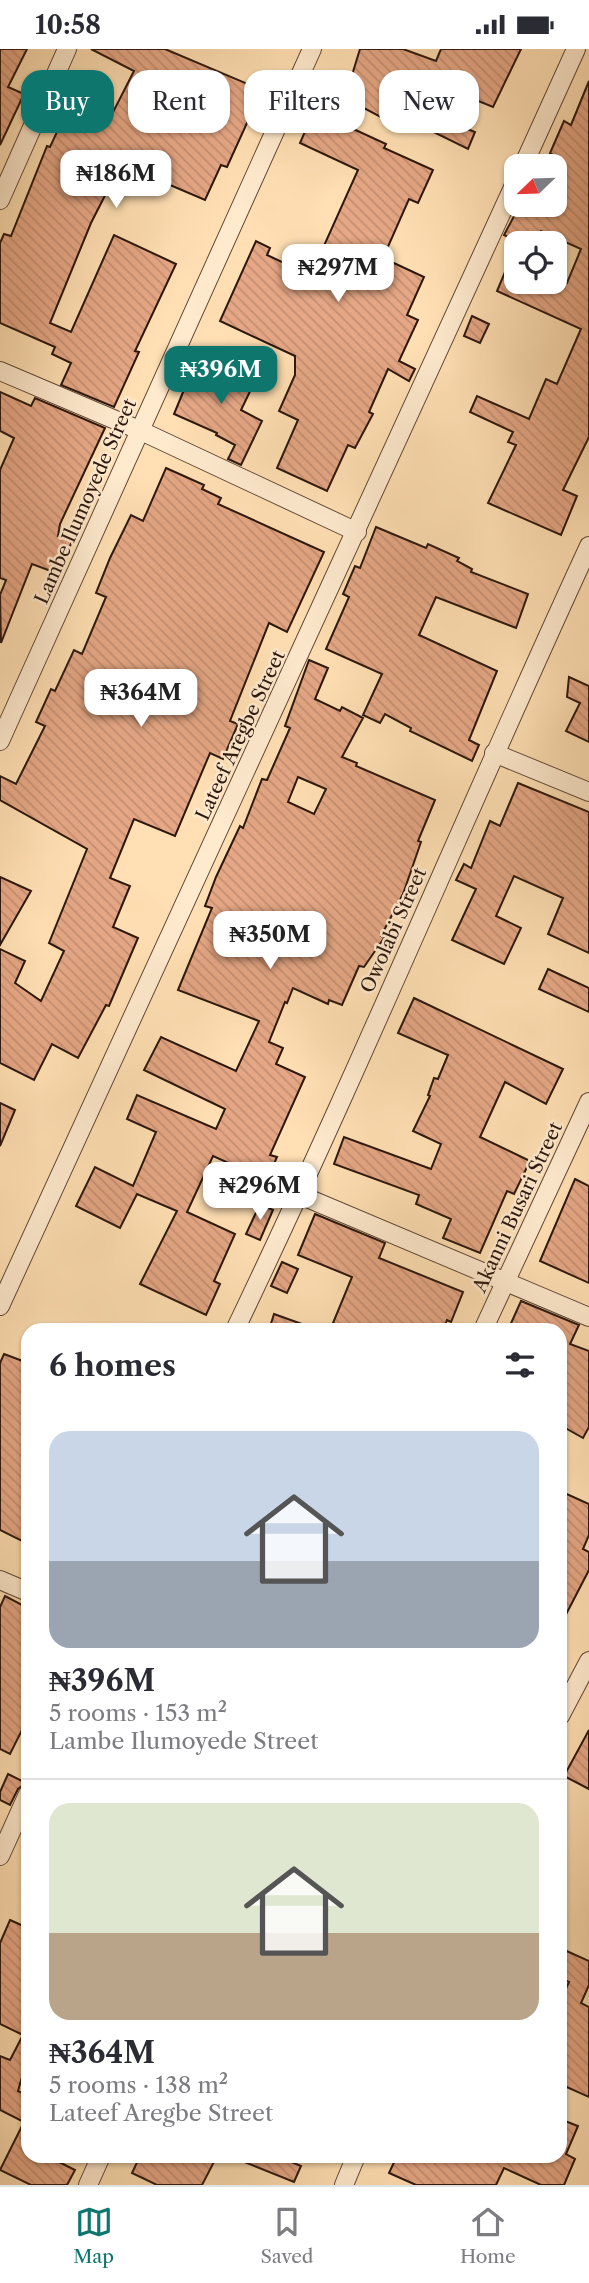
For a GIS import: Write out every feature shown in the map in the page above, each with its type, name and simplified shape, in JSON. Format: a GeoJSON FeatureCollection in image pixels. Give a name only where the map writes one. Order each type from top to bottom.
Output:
{"type":"FeatureCollection","features":[{"type":"Feature","properties":{"kind":"street"},"geometry":{"type":"LineString","coordinates":[[0,200],[67,49]]}},
{"type":"Feature","properties":{"kind":"street","name":"Lambe Ilumoyede Street"},"geometry":{"type":"LineString","coordinates":[[0,741],[312,49]]}},
{"type":"Feature","properties":{"kind":"street"},"geometry":{"type":"LineString","coordinates":[[528,154],[576,49]]}},
{"type":"Feature","properties":{"kind":"street","name":"Lateef Aregbe Street"},"geometry":{"type":"LineString","coordinates":[[0,1306],[504,207]]}},
{"type":"Feature","properties":{"kind":"street"},"geometry":{"type":"LineString","coordinates":[[0,371],[139,430],[357,532]]}},
{"type":"Feature","properties":{"kind":"street","name":"Owolabi Street"},"geometry":{"type":"LineString","coordinates":[[238,1323],[300,1195],[494,753],[589,546]]}},
{"type":"Feature","properties":{"kind":"street"},"geometry":{"type":"LineString","coordinates":[[494,753],[589,792]]}},
{"type":"Feature","properties":{"kind":"street","name":"Akanni Busari Street"},"geometry":{"type":"LineString","coordinates":[[485,1323],[589,1101]]}},
{"type":"Feature","properties":{"kind":"street"},"geometry":{"type":"LineString","coordinates":[[300,1195],[589,1317]]}},
{"type":"Feature","properties":{"kind":"street"},"geometry":{"type":"LineString","coordinates":[[0,1580],[21,1589]]}},
{"type":"Feature","properties":{"kind":"street"},"geometry":{"type":"LineString","coordinates":[[567,1703],[588,1664]]}},
{"type":"Feature","properties":{"kind":"street"},"geometry":{"type":"LineString","coordinates":[[0,1856],[21,1810]]}},
{"type":"Feature","properties":{"kind":"street"},"geometry":{"type":"LineString","coordinates":[[88,2185],[98,2163]]}},
{"type":"Feature","properties":{"kind":"street"},"geometry":{"type":"LineString","coordinates":[[344,2185],[353,2163]]}},
{"type":"Feature","properties":{"kind":"building"},"geometry":{"type":"Polygon","coordinates":[[[0,49],[27,49],[8,87],[21,93],[21,100],[0,145],[0,49]]]}},
{"type":"Feature","properties":{"kind":"building"},"geometry":{"type":"Polygon","coordinates":[[[91,49],[165,49],[215,70],[132,70],[91,49]]]}},
{"type":"Feature","properties":{"kind":"building"},"geometry":{"type":"Polygon","coordinates":[[[360,49],[403,49],[436,61],[441,49],[521,49],[493,107],[479,101],[479,70],[379,70],[379,116],[365,109],[365,70],[354,70],[360,49]]]}},
{"type":"Feature","properties":{"kind":"building"},"geometry":{"type":"Polygon","coordinates":[[[230,76],[244,82],[244,130],[227,167],[221,165],[205,200],[121,164],[91,223],[50,323],[71,332],[114,235],[176,264],[135,351],[139,352],[114,407],[61,385],[71,363],[52,354],[55,347],[0,323],[0,243],[4,234],[11,236],[47,146],[50,147],[56,133],[114,133],[114,110],[128,83],[128,133],[230,133],[230,76]]]}},
{"type":"Feature","properties":{"kind":"building"},"geometry":{"type":"Polygon","coordinates":[[[589,81],[589,437],[563,490],[577,496],[561,535],[488,503],[516,445],[508,442],[513,432],[470,412],[477,396],[529,419],[546,379],[557,384],[581,329],[497,291],[504,274],[504,294],[567,294],[567,283],[581,249],[567,243],[567,231],[506,231],[514,217],[567,217],[567,154],[550,153],[564,121],[571,125],[589,81]]]}},
{"type":"Feature","properties":{"kind":"building"},"geometry":{"type":"Polygon","coordinates":[[[304,133],[362,133],[386,144],[384,148],[433,170],[418,203],[409,199],[383,258],[424,277],[407,315],[418,320],[399,361],[415,369],[409,381],[388,369],[369,412],[373,414],[355,448],[348,445],[327,491],[277,468],[298,420],[279,411],[295,375],[295,356],[220,321],[256,241],[270,248],[267,255],[305,273],[308,265],[314,268],[358,170],[300,143],[304,133]]]}},
{"type":"Feature","properties":{"kind":"building"},"geometry":{"type":"Polygon","coordinates":[[[436,133],[475,133],[468,149],[436,133]]]}},
{"type":"Feature","properties":{"kind":"building"},"geometry":{"type":"Polygon","coordinates":[[[472,316],[489,324],[480,343],[464,336],[472,316]]]}},
{"type":"Feature","properties":{"kind":"building"},"geometry":{"type":"Polygon","coordinates":[[[203,358],[255,381],[241,410],[262,421],[241,465],[228,459],[235,445],[216,435],[217,433],[174,414],[186,385],[191,386],[203,358]]]}},
{"type":"Feature","properties":{"kind":"building"},"geometry":{"type":"Polygon","coordinates":[[[0,392],[31,406],[35,398],[105,428],[60,524],[58,536],[72,541],[59,574],[32,564],[1,643],[0,595],[6,580],[0,578],[0,470],[14,438],[0,431],[0,392]]]}},
{"type":"Feature","properties":{"kind":"building"},"geometry":{"type":"Polygon","coordinates":[[[166,468],[204,485],[202,489],[221,498],[218,504],[324,552],[287,632],[269,623],[230,721],[238,724],[223,759],[210,753],[175,836],[134,819],[110,878],[130,886],[113,927],[138,938],[109,1006],[106,1005],[78,1058],[52,1044],[34,1080],[0,1063],[0,949],[25,961],[15,983],[41,1001],[64,951],[49,943],[87,849],[0,800],[0,776],[16,784],[45,726],[36,722],[51,689],[55,691],[74,650],[82,654],[106,597],[96,593],[110,558],[131,515],[143,521],[166,468]]]}},
{"type":"Feature","properties":{"kind":"building"},"geometry":{"type":"Polygon","coordinates":[[[376,527],[426,548],[428,544],[459,558],[457,561],[472,569],[471,572],[528,594],[516,628],[436,597],[419,635],[497,671],[469,740],[479,745],[472,761],[410,731],[411,728],[385,714],[380,723],[363,715],[382,674],[326,649],[349,597],[343,594],[355,566],[360,568],[376,527]]]}},
{"type":"Feature","properties":{"kind":"building"},"geometry":{"type":"Polygon","coordinates":[[[309,660],[328,668],[315,699],[340,711],[342,707],[363,718],[342,757],[357,763],[356,766],[435,800],[418,841],[421,842],[403,894],[381,936],[384,938],[364,967],[359,966],[342,1005],[329,1000],[328,1004],[293,988],[287,1003],[285,1002],[269,1042],[283,1048],[276,1064],[305,1077],[270,1155],[277,1157],[267,1180],[213,1156],[187,1212],[235,1234],[214,1281],[220,1284],[206,1315],[140,1284],[177,1211],[137,1194],[120,1228],[76,1206],[95,1167],[133,1186],[156,1132],[127,1119],[137,1095],[216,1129],[225,1109],[144,1070],[161,1037],[236,1071],[259,1021],[178,990],[212,908],[205,906],[216,877],[240,826],[243,828],[262,779],[267,780],[290,728],[285,726],[309,660]],[[298,777],[288,802],[314,814],[326,789],[298,777]]]}},
{"type":"Feature","properties":{"kind":"building"},"geometry":{"type":"Polygon","coordinates":[[[569,677],[589,686],[589,742],[566,731],[580,703],[567,697],[569,677]]]}},
{"type":"Feature","properties":{"kind":"building"},"geometry":{"type":"Polygon","coordinates":[[[518,783],[589,812],[589,953],[548,934],[563,898],[514,876],[496,916],[521,928],[504,964],[452,940],[476,889],[456,880],[464,864],[471,868],[490,821],[500,826],[518,783]]]}},
{"type":"Feature","properties":{"kind":"building"},"geometry":{"type":"Polygon","coordinates":[[[0,877],[31,891],[0,945],[0,877]]]}},
{"type":"Feature","properties":{"kind":"building"},"geometry":{"type":"Polygon","coordinates":[[[548,969],[589,988],[589,1012],[539,989],[548,969]]]}},
{"type":"Feature","properties":{"kind":"building"},"geometry":{"type":"Polygon","coordinates":[[[414,998],[563,1069],[546,1104],[505,1082],[480,1137],[530,1161],[514,1194],[507,1191],[480,1253],[443,1238],[451,1219],[416,1204],[419,1195],[334,1164],[344,1137],[431,1169],[441,1144],[413,1131],[430,1096],[428,1095],[434,1078],[438,1079],[448,1055],[398,1033],[414,998]]]}},
{"type":"Feature","properties":{"kind":"building"},"geometry":{"type":"Polygon","coordinates":[[[0,1103],[15,1110],[0,1146],[0,1103]]]}},
{"type":"Feature","properties":{"kind":"building"},"geometry":{"type":"Polygon","coordinates":[[[575,1179],[589,1186],[589,1283],[540,1261],[575,1179]]]}},
{"type":"Feature","properties":{"kind":"building"},"geometry":{"type":"Polygon","coordinates":[[[260,1204],[273,1210],[260,1240],[246,1234],[260,1204]]]}},
{"type":"Feature","properties":{"kind":"building"},"geometry":{"type":"Polygon","coordinates":[[[315,1214],[385,1243],[379,1258],[463,1292],[451,1322],[333,1323],[352,1277],[298,1255],[315,1214]]]}},
{"type":"Feature","properties":{"kind":"building"},"geometry":{"type":"Polygon","coordinates":[[[282,1262],[298,1269],[287,1293],[271,1286],[282,1262]]]}},
{"type":"Feature","properties":{"kind":"building"},"geometry":{"type":"Polygon","coordinates":[[[521,1301],[579,1325],[570,1344],[589,1351],[589,1427],[583,1438],[567,1429],[567,1323],[511,1323],[521,1301]]]}},
{"type":"Feature","properties":{"kind":"building"},"geometry":{"type":"Polygon","coordinates":[[[274,1314],[299,1323],[271,1323],[274,1314]]]}},
{"type":"Feature","properties":{"kind":"building"},"geometry":{"type":"Polygon","coordinates":[[[4,1354],[21,1360],[21,1540],[0,1530],[0,1363],[4,1354]]]}},
{"type":"Feature","properties":{"kind":"building"},"geometry":{"type":"Polygon","coordinates":[[[567,1494],[589,1504],[589,1535],[583,1549],[589,1552],[589,1570],[567,1612],[567,1494]]]}},
{"type":"Feature","properties":{"kind":"building"},"geometry":{"type":"Polygon","coordinates":[[[5,1596],[21,1604],[21,1732],[10,1754],[0,1749],[0,1607],[5,1596]]]}},
{"type":"Feature","properties":{"kind":"building"},"geometry":{"type":"Polygon","coordinates":[[[589,1730],[589,1789],[567,1778],[567,1770],[589,1730]]]}},
{"type":"Feature","properties":{"kind":"building"},"geometry":{"type":"Polygon","coordinates":[[[8,1774],[21,1780],[21,1787],[10,1805],[0,1800],[0,1792],[8,1774]]]}},
{"type":"Feature","properties":{"kind":"building"},"geometry":{"type":"Polygon","coordinates":[[[10,1920],[21,1925],[21,2034],[0,2024],[0,1943],[10,1920]]]}},
{"type":"Feature","properties":{"kind":"building"},"geometry":{"type":"Polygon","coordinates":[[[567,1951],[589,1961],[589,1985],[581,2003],[589,2007],[589,2097],[567,2087],[567,1951]]]}},
{"type":"Feature","properties":{"kind":"building"},"geometry":{"type":"Polygon","coordinates":[[[21,2039],[21,2080],[18,2091],[21,2092],[21,2120],[0,2110],[0,2056],[10,2060],[21,2039]]]}},
{"type":"Feature","properties":{"kind":"building"},"geometry":{"type":"Polygon","coordinates":[[[567,2122],[578,2126],[567,2152],[567,2122]]]}},
{"type":"Feature","properties":{"kind":"building"},"geometry":{"type":"Polygon","coordinates":[[[21,2128],[21,2163],[61,2163],[75,2170],[67,2185],[31,2185],[0,2170],[21,2128]]]}},
{"type":"Feature","properties":{"kind":"building"},"geometry":{"type":"Polygon","coordinates":[[[567,2155],[575,2159],[564,2185],[541,2185],[504,2168],[496,2185],[416,2185],[389,2173],[394,2163],[567,2163],[567,2155]]]}},
{"type":"Feature","properties":{"kind":"building"},"geometry":{"type":"Polygon","coordinates":[[[137,2163],[213,2163],[202,2185],[157,2185],[132,2173],[137,2163]]]}},
{"type":"Feature","properties":{"kind":"building"},"geometry":{"type":"Polygon","coordinates":[[[247,2163],[294,2163],[301,2166],[294,2182],[247,2163]]]}}]}
